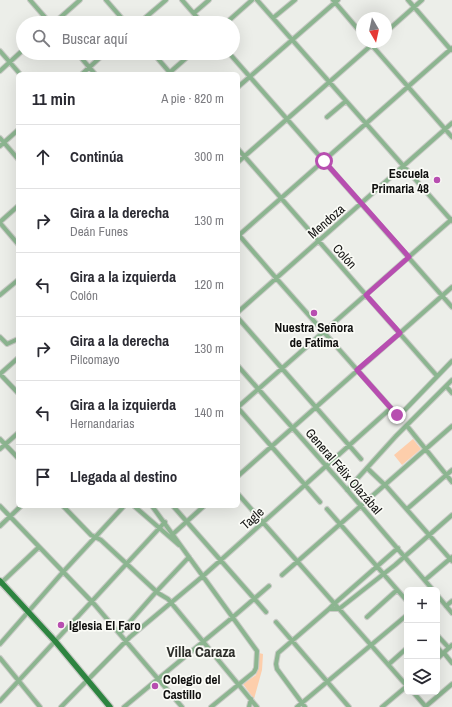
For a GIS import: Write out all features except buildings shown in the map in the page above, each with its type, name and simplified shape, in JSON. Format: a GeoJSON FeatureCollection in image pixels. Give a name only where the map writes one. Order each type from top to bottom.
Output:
{"type":"FeatureCollection","features":[{"type":"Feature","properties":{"kind":"main road"},"geometry":{"type":"LineString","coordinates":[[1,583],[56,641],[110,707]]}},
{"type":"Feature","properties":{"kind":"street"},"geometry":{"type":"LineString","coordinates":[[30,0],[44,16]]}},
{"type":"Feature","properties":{"kind":"street"},"geometry":{"type":"LineString","coordinates":[[62,16],[80,0]]}},
{"type":"Feature","properties":{"kind":"street"},"geometry":{"type":"LineString","coordinates":[[106,0],[120,16]]}},
{"type":"Feature","properties":{"kind":"street"},"geometry":{"type":"LineString","coordinates":[[148,16],[166,0]]}},
{"type":"Feature","properties":{"kind":"street"},"geometry":{"type":"LineString","coordinates":[[182,0],[196,16]]}},
{"type":"Feature","properties":{"kind":"street"},"geometry":{"type":"LineString","coordinates":[[194,13],[209,0]]}},
{"type":"Feature","properties":{"kind":"street"},"geometry":{"type":"LineString","coordinates":[[234,16],[252,0]]}},
{"type":"Feature","properties":{"kind":"street"},"geometry":{"type":"LineString","coordinates":[[240,406],[452,220],[403,167],[257,0]]}},
{"type":"Feature","properties":{"kind":"street"},"geometry":{"type":"LineString","coordinates":[[273,18],[295,0]]}},
{"type":"Feature","properties":{"kind":"street"},"geometry":{"type":"LineString","coordinates":[[240,233],[451,49],[408,0]]}},
{"type":"Feature","properties":{"kind":"street"},"geometry":{"type":"LineString","coordinates":[[392,27],[422,0]]}},
{"type":"Feature","properties":{"kind":"street"},"geometry":{"type":"LineString","coordinates":[[240,85],[335,1],[356,27]]}},
{"type":"Feature","properties":{"kind":"street"},"geometry":{"type":"LineString","coordinates":[[240,160],[330,82],[367,48]]}},
{"type":"Feature","properties":{"kind":"street"},"geometry":{"type":"LineString","coordinates":[[376,48],[452,137]]}},
{"type":"Feature","properties":{"kind":"street"},"geometry":{"type":"LineString","coordinates":[[0,51],[18,72]]}},
{"type":"Feature","properties":{"kind":"street"},"geometry":{"type":"LineString","coordinates":[[0,71],[16,56]]}},
{"type":"Feature","properties":{"kind":"street"},"geometry":{"type":"LineString","coordinates":[[83,60],[94,72]]}},
{"type":"Feature","properties":{"kind":"street"},"geometry":{"type":"LineString","coordinates":[[84,72],[97,60]]}},
{"type":"Feature","properties":{"kind":"street"},"geometry":{"type":"LineString","coordinates":[[158,60],[168,72]]}},
{"type":"Feature","properties":{"kind":"street"},"geometry":{"type":"LineString","coordinates":[[170,72],[184,60]]}},
{"type":"Feature","properties":{"kind":"street"},"geometry":{"type":"LineString","coordinates":[[235,60],[452,307]]}},
{"type":"Feature","properties":{"kind":"street"},"geometry":{"type":"LineString","coordinates":[[327,117],[346,101]]}},
{"type":"Feature","properties":{"kind":"street","name":"Mendoza"},"geometry":{"type":"LineString","coordinates":[[240,310],[452,123]]}},
{"type":"Feature","properties":{"kind":"street"},"geometry":{"type":"LineString","coordinates":[[0,146],[16,132]]}},
{"type":"Feature","properties":{"kind":"street"},"geometry":{"type":"LineString","coordinates":[[0,138],[16,156]]}},
{"type":"Feature","properties":{"kind":"street","name":"Colón"},"geometry":{"type":"LineString","coordinates":[[240,151],[437,376]]}},
{"type":"Feature","properties":{"kind":"street"},"geometry":{"type":"LineString","coordinates":[[16,208],[0,223],[16,242]]}},
{"type":"Feature","properties":{"kind":"street"},"geometry":{"type":"LineString","coordinates":[[240,237],[399,416],[452,361]]}},
{"type":"Feature","properties":{"kind":"street"},"geometry":{"type":"LineString","coordinates":[[0,295],[16,282]]}},
{"type":"Feature","properties":{"kind":"street"},"geometry":{"type":"LineString","coordinates":[[240,474],[452,287]]}},
{"type":"Feature","properties":{"kind":"street"},"geometry":{"type":"LineString","coordinates":[[240,320],[361,459]]}},
{"type":"Feature","properties":{"kind":"street"},"geometry":{"type":"LineString","coordinates":[[0,337],[5,343],[16,340]]}},
{"type":"Feature","properties":{"kind":"street"},"geometry":{"type":"LineString","coordinates":[[16,360],[0,374],[16,391]]}},
{"type":"Feature","properties":{"kind":"street","name":"General Félix Olazábal"},"geometry":{"type":"LineString","coordinates":[[240,368],[431,587]]}},
{"type":"Feature","properties":{"kind":"street"},"geometry":{"type":"LineString","coordinates":[[347,490],[452,380]]}},
{"type":"Feature","properties":{"kind":"street"},"geometry":{"type":"LineString","coordinates":[[446,386],[452,393]]}},
{"type":"Feature","properties":{"kind":"street","name":"Tagle"},"geometry":{"type":"LineString","coordinates":[[61,707],[126,641],[203,576],[391,408]]}},
{"type":"Feature","properties":{"kind":"street"},"geometry":{"type":"LineString","coordinates":[[240,410],[320,502]]}},
{"type":"Feature","properties":{"kind":"street"},"geometry":{"type":"LineString","coordinates":[[407,426],[452,482]]}},
{"type":"Feature","properties":{"kind":"street"},"geometry":{"type":"LineString","coordinates":[[282,575],[452,426]]}},
{"type":"Feature","properties":{"kind":"street"},"geometry":{"type":"LineString","coordinates":[[0,449],[16,435]]}},
{"type":"Feature","properties":{"kind":"street"},"geometry":{"type":"LineString","coordinates":[[0,439],[16,456]]}},
{"type":"Feature","properties":{"kind":"street"},"geometry":{"type":"LineString","coordinates":[[367,468],[407,509],[451,559],[425,580]]}},
{"type":"Feature","properties":{"kind":"street"},"geometry":{"type":"LineString","coordinates":[[407,509],[452,470]]}},
{"type":"Feature","properties":{"kind":"street"},"geometry":{"type":"LineString","coordinates":[[240,496],[404,682]]}},
{"type":"Feature","properties":{"kind":"street"},"geometry":{"type":"LineString","coordinates":[[0,506],[92,602],[182,707]]}},
{"type":"Feature","properties":{"kind":"street"},"geometry":{"type":"LineString","coordinates":[[0,526],[19,508]]}},
{"type":"Feature","properties":{"kind":"street"},"geometry":{"type":"LineString","coordinates":[[65,508],[91,535],[101,540],[156,592],[166,597],[172,603],[257,707]]}},
{"type":"Feature","properties":{"kind":"street"},"geometry":{"type":"LineString","coordinates":[[0,644],[63,572],[122,508]]}},
{"type":"Feature","properties":{"kind":"street"},"geometry":{"type":"LineString","coordinates":[[136,508],[181,547]]}},
{"type":"Feature","properties":{"kind":"street"},"geometry":{"type":"LineString","coordinates":[[154,508],[257,651],[254,670],[211,707]]}},
{"type":"Feature","properties":{"kind":"street"},"geometry":{"type":"LineString","coordinates":[[175,508],[266,612]]}},
{"type":"Feature","properties":{"kind":"street"},"geometry":{"type":"LineString","coordinates":[[173,534],[202,508]]}},
{"type":"Feature","properties":{"kind":"street"},"geometry":{"type":"LineString","coordinates":[[327,510],[404,598]]}},
{"type":"Feature","properties":{"kind":"street"},"geometry":{"type":"LineString","coordinates":[[329,609],[339,609],[452,515]]}},
{"type":"Feature","properties":{"kind":"street"},"geometry":{"type":"LineString","coordinates":[[0,701],[165,522]]}},
{"type":"Feature","properties":{"kind":"street"},"geometry":{"type":"LineString","coordinates":[[1,583],[39,547]]}},
{"type":"Feature","properties":{"kind":"street"},"geometry":{"type":"LineString","coordinates":[[303,705],[277,669],[276,664],[278,653],[398,548]]}},
{"type":"Feature","properties":{"kind":"street"},"geometry":{"type":"LineString","coordinates":[[120,633],[189,557]]}},
{"type":"Feature","properties":{"kind":"street"},"geometry":{"type":"LineString","coordinates":[[124,707],[204,642],[269,586]]}},
{"type":"Feature","properties":{"kind":"street"},"geometry":{"type":"LineString","coordinates":[[367,617],[397,590]]}},
{"type":"Feature","properties":{"kind":"street"},"geometry":{"type":"LineString","coordinates":[[440,599],[452,613]]}},
{"type":"Feature","properties":{"kind":"street"},"geometry":{"type":"LineString","coordinates":[[446,606],[452,601]]}},
{"type":"Feature","properties":{"kind":"street"},"geometry":{"type":"LineString","coordinates":[[297,707],[303,705],[404,618]]}},
{"type":"Feature","properties":{"kind":"street"},"geometry":{"type":"LineString","coordinates":[[276,622],[350,707]]}},
{"type":"Feature","properties":{"kind":"street"},"geometry":{"type":"LineString","coordinates":[[440,638],[450,647],[440,656]]}},
{"type":"Feature","properties":{"kind":"street"},"geometry":{"type":"LineString","coordinates":[[440,650],[452,663]]}},
{"type":"Feature","properties":{"kind":"street"},"geometry":{"type":"LineString","coordinates":[[389,664],[404,651]]}},
{"type":"Feature","properties":{"kind":"street"},"geometry":{"type":"LineString","coordinates":[[0,658],[40,707]]}},
{"type":"Feature","properties":{"kind":"street"},"geometry":{"type":"LineString","coordinates":[[415,695],[425,707],[452,684]]}},
{"type":"Feature","properties":{"kind":"street"},"geometry":{"type":"LineString","coordinates":[[382,707],[404,689]]}},
{"type":"Feature","properties":{"kind":"street"},"geometry":{"type":"LineString","coordinates":[[249,707],[250,699]]}},
{"type":"Feature","properties":{"kind":"shaded area"},"geometry":{"type":"Polygon","coordinates":[[[413,439],[421,449],[402,465],[394,455],[413,439]]]}},
{"type":"Feature","properties":{"kind":"shaded area"},"geometry":{"type":"Polygon","coordinates":[[[259,653],[263,654],[262,670],[254,699],[243,684],[256,675],[259,653]]]}},
{"type":"Feature","properties":{"kind":"place","name":"Escuela Primaria 48"},"geometry":{"type":"Point","coordinates":[437,180]}},
{"type":"Feature","properties":{"kind":"place","name":"Nuestra Señora de Fatima"},"geometry":{"type":"Point","coordinates":[314,313]}},
{"type":"Feature","properties":{"kind":"place","name":"Iglesia El Faro"},"geometry":{"type":"Point","coordinates":[61,625]}},
{"type":"Feature","properties":{"kind":"place","name":"Colegio del Castillo"},"geometry":{"type":"Point","coordinates":[155,686]}},
{"type":"Feature","properties":{"kind":"district","name":"Villa Caraza"},"geometry":{"type":"Point","coordinates":[201,652]}},
{"type":"Feature","properties":{"kind":"route"},"geometry":{"type":"LineString","coordinates":[[324,161],[409,257],[366,295],[400,333],[357,370],[397,415]]}}]}
